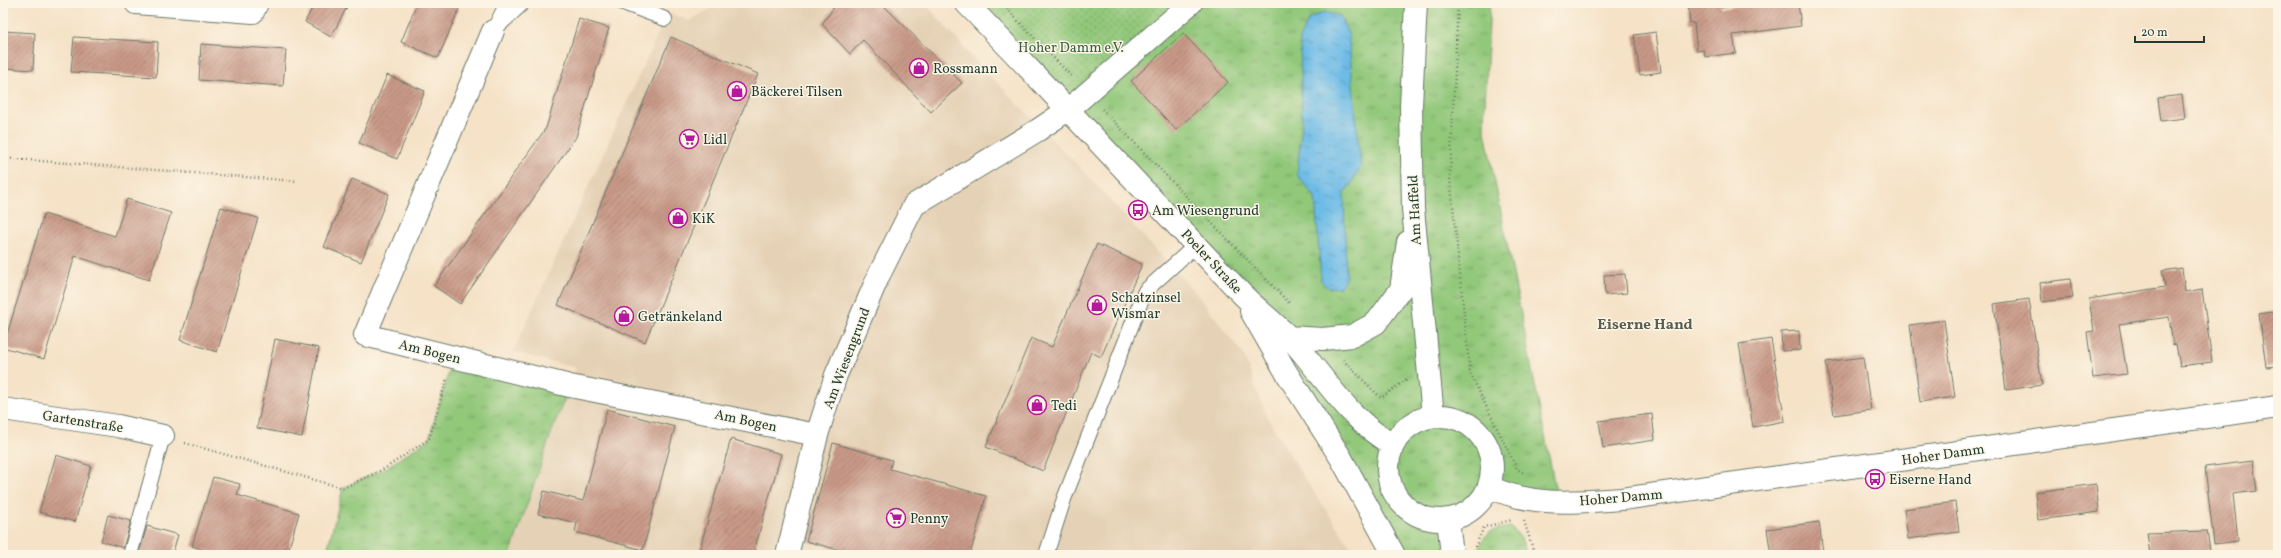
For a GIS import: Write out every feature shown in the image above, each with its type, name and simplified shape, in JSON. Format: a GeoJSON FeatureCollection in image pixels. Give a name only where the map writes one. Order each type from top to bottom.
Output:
{"type":"FeatureCollection","features":[{"type":"Feature","properties":{"kind":"street"},"geometry":{"type":"LineString","coordinates":[[136,3],[253,12],[257,3]]}},
{"type":"Feature","properties":{"kind":"street","name":"Poeler Straße"},"geometry":{"type":"LineString","coordinates":[[966,3],[1069,108],[1240,292],[1288,337],[1359,421],[1373,434],[1393,445]]}},
{"type":"Feature","properties":{"kind":"street","name":"Am Wiesengrund"},"geometry":{"type":"LineString","coordinates":[[787,555],[817,435],[836,375],[880,275],[914,205],[1038,130],[1069,108],[1192,3]]}},
{"type":"Feature","properties":{"kind":"street","name":"Am Haffeld"},"geometry":{"type":"LineString","coordinates":[[1416,3],[1411,106],[1413,209],[1433,416]]}},
{"type":"Feature","properties":{"kind":"street","name":"Am Bogen"},"geometry":{"type":"LineString","coordinates":[[493,30],[365,335],[570,386],[817,435]]}},
{"type":"Feature","properties":{"kind":"street"},"geometry":{"type":"LineString","coordinates":[[1288,337],[1323,339],[1352,336],[1376,323],[1401,289],[1413,209]]}},
{"type":"Feature","properties":{"kind":"street"},"geometry":{"type":"LineString","coordinates":[[1240,292],[1286,372],[1341,458],[1394,555]]}},
{"type":"Feature","properties":{"kind":"street","name":"Hoher Damm"},"geometry":{"type":"LineString","coordinates":[[1490,487],[1508,495],[1529,500],[1558,502],[1622,499],[2278,406]]}},
{"type":"Feature","properties":{"kind":"street","name":"Gartenstraße"},"geometry":{"type":"LineString","coordinates":[[3,409],[118,426],[163,436]]}},
{"type":"Feature","properties":{"kind":"street"},"geometry":{"type":"LineString","coordinates":[[1433,416],[1455,417],[1470,425],[1483,437],[1491,452],[1493,470],[1490,487],[1481,502],[1468,513],[1448,520],[1435,521],[1418,516],[1404,506],[1393,492],[1388,476],[1388,458],[1393,445],[1406,428],[1420,419],[1433,416]]}},
{"type":"Feature","properties":{"kind":"street"},"geometry":{"type":"LineString","coordinates":[[1448,520],[1452,555]]}},
{"type":"Feature","properties":{"kind":"lane"},"geometry":{"type":"LineString","coordinates":[[493,30],[507,3]]}},
{"type":"Feature","properties":{"kind":"lane"},"geometry":{"type":"LineString","coordinates":[[493,30],[523,3]]}},
{"type":"Feature","properties":{"kind":"lane"},"geometry":{"type":"LineString","coordinates":[[623,3],[665,19]]}},
{"type":"Feature","properties":{"kind":"lane"},"geometry":{"type":"LineString","coordinates":[[1046,555],[1064,499],[1145,291],[1196,245]]}},
{"type":"Feature","properties":{"kind":"lane"},"geometry":{"type":"LineString","coordinates":[[130,555],[163,436]]}},
{"type":"Feature","properties":{"kind":"path"},"geometry":{"type":"LineString","coordinates":[[1001,3],[1296,310]]}},
{"type":"Feature","properties":{"kind":"path"},"geometry":{"type":"LineString","coordinates":[[1458,3],[1450,177],[1470,373],[1517,469],[1524,473]]}},
{"type":"Feature","properties":{"kind":"path"},"geometry":{"type":"LineString","coordinates":[[3,158],[296,181]]}},
{"type":"Feature","properties":{"kind":"path"},"geometry":{"type":"LineString","coordinates":[[1323,339],[1381,398],[1408,379]]}},
{"type":"Feature","properties":{"kind":"path"},"geometry":{"type":"LineString","coordinates":[[163,436],[343,488],[384,469],[429,439],[453,357]]}},
{"type":"Feature","properties":{"kind":"path"},"geometry":{"type":"LineString","coordinates":[[1522,517],[1535,555]]}},
{"type":"Feature","properties":{"kind":"path"},"geometry":{"type":"LineString","coordinates":[[1474,550],[1484,527],[1515,519]]}},
{"type":"Feature","properties":{"kind":"shaded area"},"geometry":{"type":"Polygon","coordinates":[[[721,3],[925,3],[974,59],[1085,173],[1200,298],[1243,354],[1267,417],[1303,476],[1356,555],[510,555],[554,424],[576,368],[513,352],[668,12],[689,21],[721,3]]]}},
{"type":"Feature","properties":{"kind":"green space","name":"Hoher Damm e.V."},"geometry":{"type":"Polygon","coordinates":[[[966,3],[1191,3],[1069,109],[966,3]]]}},
{"type":"Feature","properties":{"kind":"green space"},"geometry":{"type":"Polygon","coordinates":[[[1191,3],[1490,3],[1484,126],[1558,502],[1493,499],[1484,510],[1474,517],[1463,522],[1449,525],[1452,555],[1394,555],[1240,292],[1069,109],[1191,3]]]}},
{"type":"Feature","properties":{"kind":"green space"},"geometry":{"type":"Polygon","coordinates":[[[453,357],[570,386],[554,425],[510,555],[326,555],[343,488],[384,469],[429,439],[453,357]]]}},
{"type":"Feature","properties":{"kind":"green space"},"geometry":{"type":"Polygon","coordinates":[[[1511,527],[1521,538],[1527,555],[1477,555],[1482,542],[1488,534],[1492,531],[1511,527]]]}},
{"type":"Feature","properties":{"kind":"water"},"geometry":{"type":"Polygon","coordinates":[[[1324,12],[1340,16],[1348,34],[1361,167],[1344,194],[1346,277],[1340,287],[1328,288],[1321,281],[1315,197],[1297,175],[1302,123],[1300,37],[1309,19],[1324,12]]]}},
{"type":"Feature","properties":{"kind":"building"},"geometry":{"type":"Polygon","coordinates":[[[315,3],[349,3],[331,37],[305,22],[315,3]]]}},
{"type":"Feature","properties":{"kind":"building"},"geometry":{"type":"Polygon","coordinates":[[[417,3],[446,3],[459,9],[438,58],[401,42],[417,3]]]}},
{"type":"Feature","properties":{"kind":"building","name":"Rossmann"},"geometry":{"type":"Polygon","coordinates":[[[837,3],[881,3],[962,83],[931,112],[863,40],[850,54],[822,24],[837,3]]]}},
{"type":"Feature","properties":{"kind":"building"},"geometry":{"type":"Polygon","coordinates":[[[1688,3],[1721,3],[1721,8],[1755,3],[1798,3],[1801,26],[1733,35],[1736,53],[1705,57],[1704,50],[1697,51],[1694,23],[1690,23],[1688,3]]]}},
{"type":"Feature","properties":{"kind":"building"},"geometry":{"type":"Polygon","coordinates":[[[579,19],[609,28],[576,137],[460,304],[434,286],[546,128],[579,19]]]}},
{"type":"Feature","properties":{"kind":"building"},"geometry":{"type":"Polygon","coordinates":[[[3,31],[35,33],[33,70],[3,68],[3,31]]]}},
{"type":"Feature","properties":{"kind":"building"},"geometry":{"type":"Polygon","coordinates":[[[1656,32],[1661,72],[1640,75],[1634,35],[1656,32]]]}},
{"type":"Feature","properties":{"kind":"building"},"geometry":{"type":"Polygon","coordinates":[[[1183,33],[1228,82],[1176,130],[1131,81],[1183,33]]]}},
{"type":"Feature","properties":{"kind":"building"},"geometry":{"type":"Polygon","coordinates":[[[74,37],[158,42],[156,77],[71,72],[74,37]]]}},
{"type":"Feature","properties":{"kind":"building"},"geometry":{"type":"Polygon","coordinates":[[[671,37],[758,74],[645,342],[558,305],[671,37]]]}},
{"type":"Feature","properties":{"kind":"building"},"geometry":{"type":"Polygon","coordinates":[[[201,44],[286,50],[283,86],[199,80],[201,44]]]}},
{"type":"Feature","properties":{"kind":"building"},"geometry":{"type":"Polygon","coordinates":[[[387,75],[425,91],[397,159],[359,143],[387,75]]]}},
{"type":"Feature","properties":{"kind":"building"},"geometry":{"type":"Polygon","coordinates":[[[2182,95],[2185,118],[2161,121],[2158,98],[2182,95]]]}},
{"type":"Feature","properties":{"kind":"building"},"geometry":{"type":"Polygon","coordinates":[[[352,179],[389,194],[361,262],[324,247],[352,179]]]}},
{"type":"Feature","properties":{"kind":"building"},"geometry":{"type":"Polygon","coordinates":[[[127,199],[171,213],[149,280],[75,256],[44,359],[3,347],[44,214],[115,236],[127,199]]]}},
{"type":"Feature","properties":{"kind":"building"},"geometry":{"type":"Polygon","coordinates":[[[221,207],[258,218],[217,352],[180,340],[221,207]]]}},
{"type":"Feature","properties":{"kind":"building"},"geometry":{"type":"Polygon","coordinates":[[[1097,244],[1142,264],[1101,357],[1091,352],[1043,471],[986,447],[1031,338],[1052,347],[1097,244]]]}},
{"type":"Feature","properties":{"kind":"building"},"geometry":{"type":"Polygon","coordinates":[[[2182,268],[2185,292],[2202,289],[2212,362],[2180,366],[2176,344],[2173,345],[2169,317],[2119,324],[2127,374],[2093,378],[2087,332],[2094,331],[2089,299],[2165,287],[2162,271],[2182,268]]]}},
{"type":"Feature","properties":{"kind":"building"},"geometry":{"type":"Polygon","coordinates":[[[1625,274],[1627,293],[1605,295],[1604,275],[1625,274]]]}},
{"type":"Feature","properties":{"kind":"building"},"geometry":{"type":"Polygon","coordinates":[[[2070,279],[2073,298],[2042,302],[2040,283],[2070,279]]]}},
{"type":"Feature","properties":{"kind":"building"},"geometry":{"type":"Polygon","coordinates":[[[2029,299],[2042,385],[2006,390],[1994,304],[2029,299]]]}},
{"type":"Feature","properties":{"kind":"building"},"geometry":{"type":"Polygon","coordinates":[[[2278,311],[2278,366],[2266,367],[2259,314],[2278,311]]]}},
{"type":"Feature","properties":{"kind":"building"},"geometry":{"type":"Polygon","coordinates":[[[1944,320],[1955,397],[1920,402],[1910,325],[1944,320]]]}},
{"type":"Feature","properties":{"kind":"building"},"geometry":{"type":"Polygon","coordinates":[[[1799,331],[1800,350],[1782,351],[1781,332],[1799,331]]]}},
{"type":"Feature","properties":{"kind":"building"},"geometry":{"type":"Polygon","coordinates":[[[275,339],[319,348],[302,437],[257,428],[275,339]]]}},
{"type":"Feature","properties":{"kind":"building"},"geometry":{"type":"Polygon","coordinates":[[[1771,339],[1785,421],[1753,427],[1739,344],[1771,339]]]}},
{"type":"Feature","properties":{"kind":"building"},"geometry":{"type":"Polygon","coordinates":[[[1863,357],[1871,410],[1834,415],[1826,362],[1863,357]]]}},
{"type":"Feature","properties":{"kind":"building"},"geometry":{"type":"Polygon","coordinates":[[[607,409],[675,427],[643,550],[575,532],[577,523],[538,514],[544,491],[583,501],[607,409]]]}},
{"type":"Feature","properties":{"kind":"building"},"geometry":{"type":"Polygon","coordinates":[[[1652,414],[1655,440],[1603,448],[1599,421],[1652,414]]]}},
{"type":"Feature","properties":{"kind":"building"},"geometry":{"type":"Polygon","coordinates":[[[731,439],[781,454],[753,555],[698,555],[731,439]]]}},
{"type":"Feature","properties":{"kind":"building","name":"Penny"},"geometry":{"type":"Polygon","coordinates":[[[833,443],[892,460],[890,469],[986,496],[970,555],[857,555],[806,541],[833,443]]]}},
{"type":"Feature","properties":{"kind":"building"},"geometry":{"type":"Polygon","coordinates":[[[56,455],[91,466],[75,522],[39,512],[56,455]]]}},
{"type":"Feature","properties":{"kind":"building"},"geometry":{"type":"Polygon","coordinates":[[[2253,461],[2257,491],[2233,494],[2238,541],[2214,544],[2205,467],[2253,461]]]}},
{"type":"Feature","properties":{"kind":"building"},"geometry":{"type":"Polygon","coordinates":[[[213,477],[240,484],[237,495],[299,513],[287,555],[221,555],[192,546],[213,477]]]}},
{"type":"Feature","properties":{"kind":"building"},"geometry":{"type":"Polygon","coordinates":[[[2096,484],[2099,512],[2038,520],[2035,492],[2096,484]]]}},
{"type":"Feature","properties":{"kind":"building"},"geometry":{"type":"Polygon","coordinates":[[[1955,502],[1959,532],[1908,539],[1904,509],[1955,502]]]}},
{"type":"Feature","properties":{"kind":"building"},"geometry":{"type":"Polygon","coordinates":[[[108,515],[131,521],[123,548],[101,541],[108,515]]]}},
{"type":"Feature","properties":{"kind":"building"},"geometry":{"type":"Polygon","coordinates":[[[1819,522],[1823,552],[1798,555],[1771,555],[1767,529],[1819,522]]]}},
{"type":"Feature","properties":{"kind":"building"},"geometry":{"type":"Polygon","coordinates":[[[147,526],[178,535],[172,555],[147,555],[139,553],[147,526]]]}},
{"type":"Feature","properties":{"kind":"building"},"geometry":{"type":"Polygon","coordinates":[[[2207,531],[2210,550],[2180,555],[2150,555],[2147,533],[2207,531]]]}},
{"type":"Feature","properties":{"kind":"place","name":"Rossmann"},"geometry":{"type":"Point","coordinates":[919,68]}},
{"type":"Feature","properties":{"kind":"place","name":"Bäckerei Tilsen"},"geometry":{"type":"Point","coordinates":[737,91]}},
{"type":"Feature","properties":{"kind":"place","name":"Lidl"},"geometry":{"type":"Point","coordinates":[689,139]}},
{"type":"Feature","properties":{"kind":"place","name":"Am Wiesengrund"},"geometry":{"type":"Point","coordinates":[1138,210]}},
{"type":"Feature","properties":{"kind":"place","name":"KiK"},"geometry":{"type":"Point","coordinates":[678,218]}},
{"type":"Feature","properties":{"kind":"place","name":"Schatzinsel Wismar"},"geometry":{"type":"Point","coordinates":[1097,305]}},
{"type":"Feature","properties":{"kind":"place","name":"Getränkeland"},"geometry":{"type":"Point","coordinates":[624,316]}},
{"type":"Feature","properties":{"kind":"place","name":"Tedi"},"geometry":{"type":"Point","coordinates":[1037,405]}},
{"type":"Feature","properties":{"kind":"place","name":"Eiserne Hand"},"geometry":{"type":"Point","coordinates":[1875,479]}},
{"type":"Feature","properties":{"kind":"place","name":"Penny"},"geometry":{"type":"Point","coordinates":[896,518]}},
{"type":"Feature","properties":{"kind":"district","name":"Eiserne Hand"},"geometry":{"type":"Point","coordinates":[1645,324]}}]}
